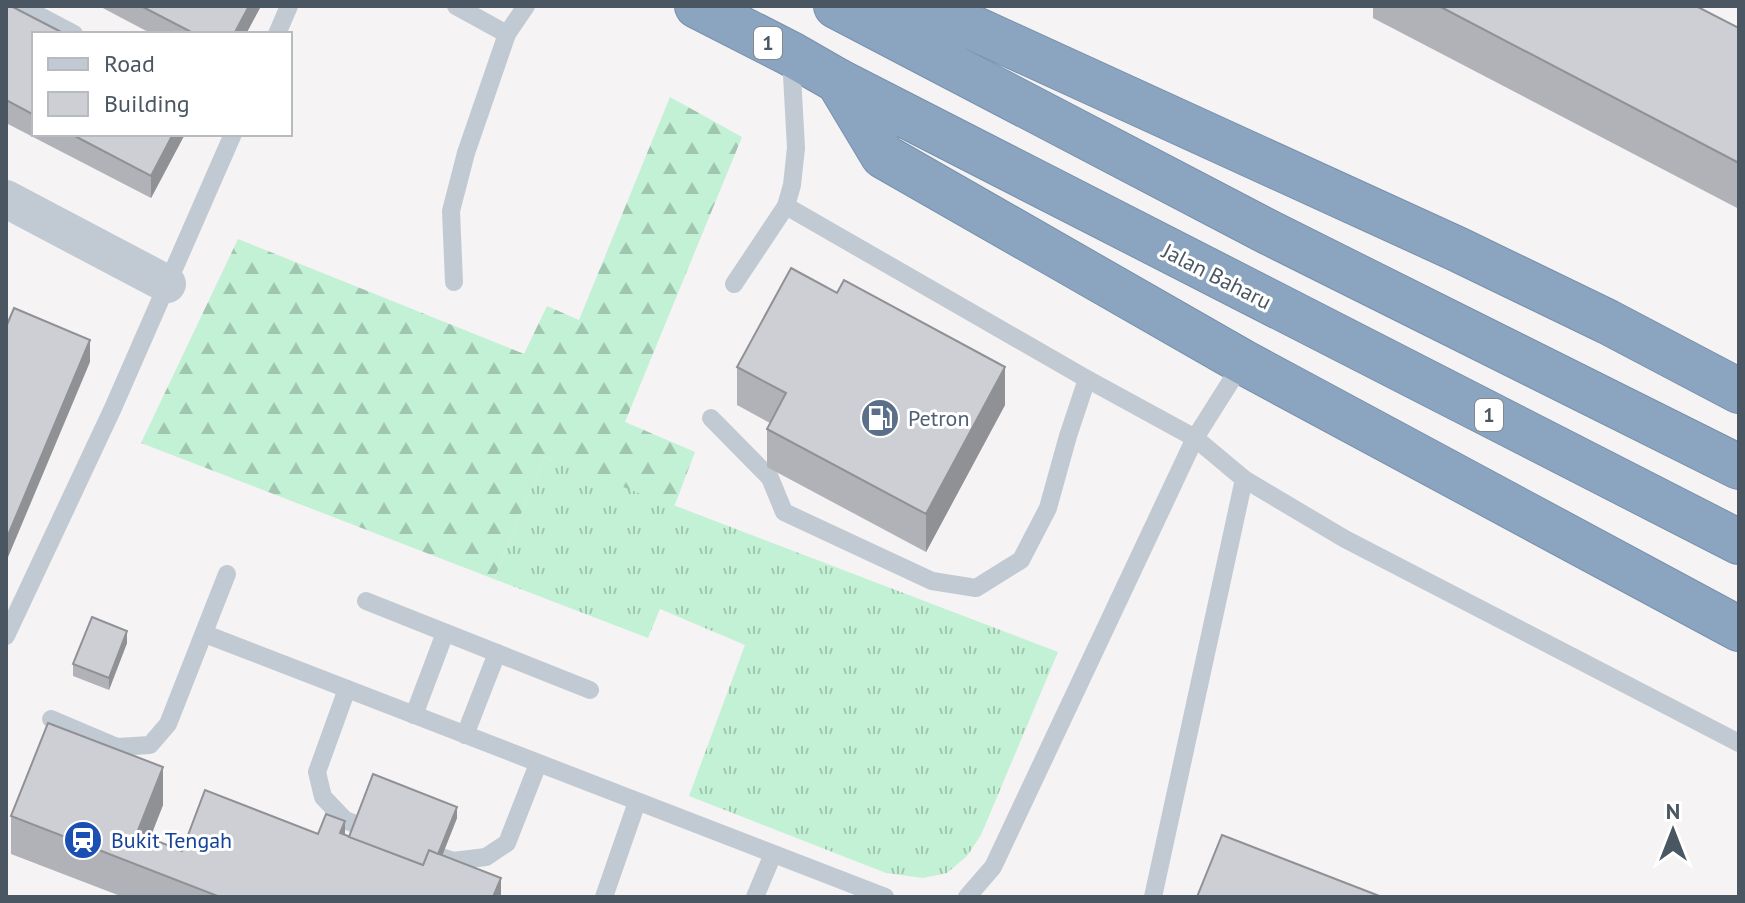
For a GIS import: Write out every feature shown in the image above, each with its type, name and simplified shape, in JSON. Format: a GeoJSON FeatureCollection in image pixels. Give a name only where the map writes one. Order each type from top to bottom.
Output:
{"type":"FeatureCollection","features":[{"type":"Feature","properties":{"kind":"highway","name":"Jalan Baharu"},"geometry":{"type":"LineString","coordinates":[[697,6],[1739,542]]}},
{"type":"Feature","properties":{"kind":"highway"},"geometry":{"type":"LineString","coordinates":[[851,14],[1270,233],[1739,467]]}},
{"type":"Feature","properties":{"kind":"highway"},"geometry":{"type":"LineString","coordinates":[[851,14],[971,27],[1457,249],[1608,322],[1739,391]]}},
{"type":"Feature","properties":{"kind":"highway"},"geometry":{"type":"LineString","coordinates":[[838,81],[883,156],[1243,362],[1739,629]]}},
{"type":"Feature","properties":{"kind":"street"},"geometry":{"type":"LineString","coordinates":[[6,199],[167,284]]}},
{"type":"Feature","properties":{"kind":"lane"},"geometry":{"type":"LineString","coordinates":[[21,6],[70,32]]}},
{"type":"Feature","properties":{"kind":"lane"},"geometry":{"type":"LineString","coordinates":[[278,32],[289,6]]}},
{"type":"Feature","properties":{"kind":"lane"},"geometry":{"type":"LineString","coordinates":[[456,6],[507,34]]}},
{"type":"Feature","properties":{"kind":"lane"},"geometry":{"type":"LineString","coordinates":[[454,282],[451,211],[466,153],[507,34],[526,6]]}},
{"type":"Feature","properties":{"kind":"lane"},"geometry":{"type":"LineString","coordinates":[[734,284],[786,206],[792,185],[796,148],[791,54]]}},
{"type":"Feature","properties":{"kind":"lane"},"geometry":{"type":"LineString","coordinates":[[6,636],[113,408],[232,136]]}},
{"type":"Feature","properties":{"kind":"lane"},"geometry":{"type":"LineString","coordinates":[[786,206],[1195,438],[1244,479],[1345,539],[1739,743]]}},
{"type":"Feature","properties":{"kind":"lane"},"geometry":{"type":"LineString","coordinates":[[967,897],[993,867],[1195,438],[1243,362]]}},
{"type":"Feature","properties":{"kind":"lane"},"geometry":{"type":"LineString","coordinates":[[711,418],[770,478],[784,512],[932,581],[976,588],[1021,560],[1048,508],[1087,379]]}},
{"type":"Feature","properties":{"kind":"lane"},"geometry":{"type":"LineString","coordinates":[[1153,897],[1244,479]]}},
{"type":"Feature","properties":{"kind":"lane"},"geometry":{"type":"LineString","coordinates":[[51,719],[117,747],[150,745],[168,724],[227,574]]}},
{"type":"Feature","properties":{"kind":"lane"},"geometry":{"type":"LineString","coordinates":[[366,601],[590,690]]}},
{"type":"Feature","properties":{"kind":"lane"},"geometry":{"type":"LineString","coordinates":[[414,715],[445,633]]}},
{"type":"Feature","properties":{"kind":"lane"},"geometry":{"type":"LineString","coordinates":[[205,634],[885,897]]}},
{"type":"Feature","properties":{"kind":"lane"},"geometry":{"type":"LineString","coordinates":[[465,735],[497,653]]}},
{"type":"Feature","properties":{"kind":"lane"},"geometry":{"type":"LineString","coordinates":[[347,689],[317,772],[323,797],[345,820],[453,861],[486,857],[507,843],[538,764]]}},
{"type":"Feature","properties":{"kind":"lane"},"geometry":{"type":"LineString","coordinates":[[604,897],[637,802]]}},
{"type":"Feature","properties":{"kind":"lane"},"geometry":{"type":"LineString","coordinates":[[755,897],[773,854]]}},
{"type":"Feature","properties":{"kind":"green space"},"geometry":{"type":"Polygon","coordinates":[[[670,97],[742,137],[625,422],[695,452],[674,507],[545,456],[494,579],[141,443],[238,239],[524,354],[547,306],[579,320],[670,97]]]}},
{"type":"Feature","properties":{"kind":"green space"},"geometry":{"type":"Polygon","coordinates":[[[545,456],[1058,652],[981,835],[967,856],[947,873],[923,878],[886,873],[689,796],[745,645],[660,609],[648,638],[494,579],[545,456]]]}},
{"type":"Feature","properties":{"kind":"building"},"geometry":{"type":"Polygon","coordinates":[[[6,6],[11,6],[61,32],[32,32],[32,114],[6,100],[6,6]]]}},
{"type":"Feature","properties":{"kind":"building"},"geometry":{"type":"Polygon","coordinates":[[[141,6],[249,6],[235,32],[191,32],[141,6]]]}},
{"type":"Feature","properties":{"kind":"building"},"geometry":{"type":"Polygon","coordinates":[[[1439,6],[1696,6],[1739,28],[1739,163],[1439,6]]]}},
{"type":"Feature","properties":{"kind":"building"},"geometry":{"type":"Polygon","coordinates":[[[75,136],[172,136],[151,176],[75,136]]]}},
{"type":"Feature","properties":{"kind":"building","name":"Petron"},"geometry":{"type":"Polygon","coordinates":[[[791,268],[837,293],[844,280],[1005,367],[926,514],[767,429],[786,393],[737,367],[791,268]]]}},
{"type":"Feature","properties":{"kind":"building"},"geometry":{"type":"Polygon","coordinates":[[[14,308],[90,340],[6,540],[6,327],[14,308]]]}},
{"type":"Feature","properties":{"kind":"building"},"geometry":{"type":"Polygon","coordinates":[[[92,617],[127,631],[109,678],[73,664],[92,617]]]}},
{"type":"Feature","properties":{"kind":"building"},"geometry":{"type":"Polygon","coordinates":[[[48,723],[163,767],[137,833],[182,851],[205,790],[318,834],[326,814],[345,821],[340,833],[423,865],[429,850],[501,878],[493,897],[220,897],[11,816],[48,723]]]}},
{"type":"Feature","properties":{"kind":"building"},"geometry":{"type":"Polygon","coordinates":[[[373,774],[457,807],[438,854],[429,850],[423,865],[349,837],[373,774]]]}},
{"type":"Feature","properties":{"kind":"building"},"geometry":{"type":"Polygon","coordinates":[[[1222,835],[1382,897],[1197,897],[1222,835]]]}},
{"type":"Feature","properties":{"kind":"place","name":"Petron"},"geometry":{"type":"Point","coordinates":[880,418]}},
{"type":"Feature","properties":{"kind":"place","name":"Bukit Tengah"},"geometry":{"type":"Point","coordinates":[83,840]}}]}
